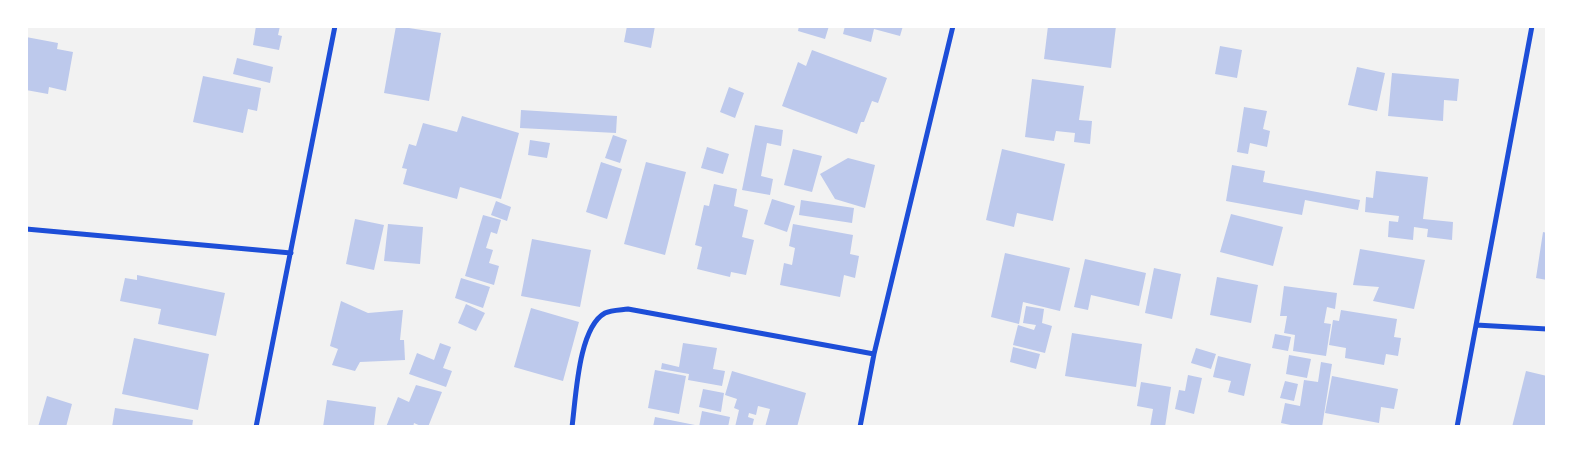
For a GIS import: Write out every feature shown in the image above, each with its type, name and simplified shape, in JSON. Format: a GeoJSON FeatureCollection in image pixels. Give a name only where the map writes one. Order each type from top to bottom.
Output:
{"type":"FeatureCollection","features":[{"type":"Feature","properties":{"kind":"street"},"geometry":{"type":"LineString","coordinates":[[256,427],[336,26]]}},
{"type":"Feature","properties":{"kind":"street"},"geometry":{"type":"LineString","coordinates":[[860,427],[874,354],[953,26]]}},
{"type":"Feature","properties":{"kind":"street"},"geometry":{"type":"LineString","coordinates":[[1457,427],[1532,26]]}},
{"type":"Feature","properties":{"kind":"street"},"geometry":{"type":"LineString","coordinates":[[26,229],[291,253]]}},
{"type":"Feature","properties":{"kind":"street"},"geometry":{"type":"LineString","coordinates":[[572,427],[583,346],[593,324],[606,313],[628,309],[874,354]]}},
{"type":"Feature","properties":{"kind":"street"},"geometry":{"type":"LineString","coordinates":[[1476,325],[1547,329]]}},
{"type":"Feature","properties":{"kind":"building"},"geometry":{"type":"Polygon","coordinates":[[[256,26],[280,26],[278,35],[282,36],[279,50],[253,45],[256,26]]]}},
{"type":"Feature","properties":{"kind":"building"},"geometry":{"type":"Polygon","coordinates":[[[396,26],[441,33],[429,101],[384,93],[396,26]]]}},
{"type":"Feature","properties":{"kind":"building"},"geometry":{"type":"Polygon","coordinates":[[[627,26],[655,26],[651,48],[624,42],[627,26]]]}},
{"type":"Feature","properties":{"kind":"building"},"geometry":{"type":"Polygon","coordinates":[[[799,26],[829,26],[825,39],[798,31],[799,26]]]}},
{"type":"Feature","properties":{"kind":"building"},"geometry":{"type":"Polygon","coordinates":[[[845,26],[903,26],[900,36],[874,29],[871,42],[843,34],[845,26]]]}},
{"type":"Feature","properties":{"kind":"building"},"geometry":{"type":"Polygon","coordinates":[[[1048,26],[1116,26],[1111,68],[1044,59],[1048,26]]]}},
{"type":"Feature","properties":{"kind":"building"},"geometry":{"type":"Polygon","coordinates":[[[26,37],[58,43],[57,49],[73,52],[66,91],[49,87],[48,94],[26,90],[26,37]]]}},
{"type":"Feature","properties":{"kind":"building"},"geometry":{"type":"Polygon","coordinates":[[[1220,46],[1242,50],[1237,78],[1215,74],[1220,46]]]}},
{"type":"Feature","properties":{"kind":"building"},"geometry":{"type":"Polygon","coordinates":[[[812,50],[887,78],[878,103],[872,101],[857,134],[782,106],[798,62],[806,66],[812,50]]]}},
{"type":"Feature","properties":{"kind":"building"},"geometry":{"type":"Polygon","coordinates":[[[237,58],[273,67],[270,83],[233,74],[237,58]]]}},
{"type":"Feature","properties":{"kind":"building"},"geometry":{"type":"Polygon","coordinates":[[[1357,67],[1385,73],[1377,111],[1348,105],[1357,67]]]}},
{"type":"Feature","properties":{"kind":"building"},"geometry":{"type":"Polygon","coordinates":[[[1392,73],[1459,79],[1457,101],[1444,100],[1443,121],[1388,116],[1392,73]]]}},
{"type":"Feature","properties":{"kind":"building"},"geometry":{"type":"Polygon","coordinates":[[[203,76],[261,88],[257,111],[248,109],[243,133],[193,122],[203,76]]]}},
{"type":"Feature","properties":{"kind":"building"},"geometry":{"type":"Polygon","coordinates":[[[1032,79],[1084,86],[1079,120],[1092,121],[1090,144],[1074,142],[1075,133],[1056,131],[1054,141],[1025,137],[1032,79]]]}},
{"type":"Feature","properties":{"kind":"building"},"geometry":{"type":"Polygon","coordinates":[[[729,87],[744,93],[735,118],[720,112],[729,87]]]}},
{"type":"Feature","properties":{"kind":"building"},"geometry":{"type":"Polygon","coordinates":[[[1244,107],[1267,111],[1263,129],[1270,131],[1267,147],[1250,143],[1248,154],[1237,152],[1244,107]]]}},
{"type":"Feature","properties":{"kind":"building"},"geometry":{"type":"Polygon","coordinates":[[[521,110],[617,116],[616,133],[520,128],[521,110]]]}},
{"type":"Feature","properties":{"kind":"building"},"geometry":{"type":"Polygon","coordinates":[[[462,116],[519,133],[501,199],[460,187],[457,199],[403,184],[407,169],[402,168],[409,144],[416,146],[423,123],[457,132],[462,116]]]}},
{"type":"Feature","properties":{"kind":"building"},"geometry":{"type":"Polygon","coordinates":[[[755,125],[783,130],[781,146],[767,143],[761,176],[773,179],[770,195],[742,190],[755,125]]]}},
{"type":"Feature","properties":{"kind":"building"},"geometry":{"type":"Polygon","coordinates":[[[613,135],[627,140],[620,163],[605,158],[613,135]]]}},
{"type":"Feature","properties":{"kind":"building"},"geometry":{"type":"Polygon","coordinates":[[[530,140],[550,143],[547,158],[528,155],[530,140]]]}},
{"type":"Feature","properties":{"kind":"building"},"geometry":{"type":"Polygon","coordinates":[[[707,147],[729,154],[723,174],[701,168],[707,147]]]}},
{"type":"Feature","properties":{"kind":"building"},"geometry":{"type":"Polygon","coordinates":[[[793,149],[822,156],[812,192],[784,185],[793,149]]]}},
{"type":"Feature","properties":{"kind":"building"},"geometry":{"type":"Polygon","coordinates":[[[1002,149],[1065,164],[1053,221],[1017,213],[1014,227],[986,220],[1002,149]]]}},
{"type":"Feature","properties":{"kind":"building"},"geometry":{"type":"Polygon","coordinates":[[[848,158],[875,165],[865,208],[835,199],[820,174],[848,158]]]}},
{"type":"Feature","properties":{"kind":"building"},"geometry":{"type":"Polygon","coordinates":[[[601,162],[622,169],[607,219],[586,212],[601,162]]]}},
{"type":"Feature","properties":{"kind":"building"},"geometry":{"type":"Polygon","coordinates":[[[646,162],[686,172],[665,255],[624,244],[646,162]]]}},
{"type":"Feature","properties":{"kind":"building"},"geometry":{"type":"Polygon","coordinates":[[[1232,165],[1265,171],[1263,182],[1360,200],[1358,210],[1305,200],[1302,215],[1226,201],[1232,165]]]}},
{"type":"Feature","properties":{"kind":"building"},"geometry":{"type":"Polygon","coordinates":[[[1376,171],[1428,177],[1423,219],[1453,222],[1452,240],[1427,237],[1428,229],[1414,227],[1413,240],[1388,237],[1389,221],[1398,222],[1399,216],[1365,212],[1366,197],[1373,198],[1376,171]]]}},
{"type":"Feature","properties":{"kind":"building"},"geometry":{"type":"Polygon","coordinates":[[[714,184],[737,189],[734,206],[748,210],[742,237],[754,240],[746,275],[731,272],[730,277],[697,269],[702,247],[695,245],[704,205],[709,206],[714,184]]]}},
{"type":"Feature","properties":{"kind":"building"},"geometry":{"type":"Polygon","coordinates":[[[772,199],[795,206],[787,232],[764,224],[772,199]]]}},
{"type":"Feature","properties":{"kind":"building"},"geometry":{"type":"Polygon","coordinates":[[[801,200],[854,208],[852,223],[799,215],[801,200]]]}},
{"type":"Feature","properties":{"kind":"building"},"geometry":{"type":"Polygon","coordinates":[[[496,201],[511,207],[507,221],[491,215],[496,201]]]}},
{"type":"Feature","properties":{"kind":"building"},"geometry":{"type":"Polygon","coordinates":[[[1231,214],[1283,227],[1273,266],[1220,252],[1231,214]]]}},
{"type":"Feature","properties":{"kind":"building"},"geometry":{"type":"Polygon","coordinates":[[[483,215],[501,220],[497,234],[491,232],[486,248],[493,250],[489,263],[499,266],[494,285],[465,276],[483,215]]]}},
{"type":"Feature","properties":{"kind":"building"},"geometry":{"type":"Polygon","coordinates":[[[355,219],[384,225],[374,270],[346,264],[355,219]]]}},
{"type":"Feature","properties":{"kind":"building"},"geometry":{"type":"Polygon","coordinates":[[[388,224],[423,227],[420,264],[384,261],[388,224]]]}},
{"type":"Feature","properties":{"kind":"building"},"geometry":{"type":"Polygon","coordinates":[[[793,224],[853,235],[850,254],[859,256],[855,278],[844,275],[840,297],[780,285],[784,263],[792,265],[795,248],[789,246],[793,224]]]}},
{"type":"Feature","properties":{"kind":"building"},"geometry":{"type":"Polygon","coordinates":[[[1543,232],[1547,233],[1547,280],[1536,278],[1543,232]]]}},
{"type":"Feature","properties":{"kind":"building"},"geometry":{"type":"Polygon","coordinates":[[[532,239],[591,250],[580,307],[521,296],[532,239]]]}},
{"type":"Feature","properties":{"kind":"building"},"geometry":{"type":"Polygon","coordinates":[[[1360,249],[1425,260],[1414,309],[1373,301],[1379,287],[1353,285],[1360,249]]]}},
{"type":"Feature","properties":{"kind":"building"},"geometry":{"type":"Polygon","coordinates":[[[1005,253],[1070,268],[1060,311],[1023,302],[1019,324],[991,317],[1005,253]]]}},
{"type":"Feature","properties":{"kind":"building"},"geometry":{"type":"Polygon","coordinates":[[[1085,259],[1146,273],[1139,306],[1091,295],[1088,310],[1074,307],[1085,259]]]}},
{"type":"Feature","properties":{"kind":"building"},"geometry":{"type":"Polygon","coordinates":[[[1154,268],[1181,274],[1172,319],[1145,313],[1154,268]]]}},
{"type":"Feature","properties":{"kind":"building"},"geometry":{"type":"Polygon","coordinates":[[[137,275],[225,293],[216,336],[158,324],[161,309],[120,301],[125,278],[137,280],[137,275]]]}},
{"type":"Feature","properties":{"kind":"building"},"geometry":{"type":"Polygon","coordinates":[[[1217,277],[1258,285],[1251,323],[1210,315],[1217,277]]]}},
{"type":"Feature","properties":{"kind":"building"},"geometry":{"type":"Polygon","coordinates":[[[461,278],[490,287],[483,308],[455,298],[461,278]]]}},
{"type":"Feature","properties":{"kind":"building"},"geometry":{"type":"Polygon","coordinates":[[[1284,286],[1337,293],[1335,309],[1327,307],[1324,323],[1331,324],[1326,356],[1293,351],[1295,335],[1284,333],[1287,316],[1280,316],[1284,286]]]}},
{"type":"Feature","properties":{"kind":"building"},"geometry":{"type":"Polygon","coordinates":[[[341,301],[368,313],[403,310],[400,340],[404,340],[405,360],[360,362],[355,371],[332,365],[338,349],[330,346],[341,301]]]}},
{"type":"Feature","properties":{"kind":"building"},"geometry":{"type":"Polygon","coordinates":[[[466,304],[485,313],[476,331],[458,323],[466,304]]]}},
{"type":"Feature","properties":{"kind":"building"},"geometry":{"type":"Polygon","coordinates":[[[1026,306],[1044,309],[1042,323],[1052,326],[1045,353],[1013,345],[1018,325],[1034,330],[1036,325],[1023,323],[1026,306]]]}},
{"type":"Feature","properties":{"kind":"building"},"geometry":{"type":"Polygon","coordinates":[[[531,308],[579,322],[563,381],[514,367],[531,308]]]}},
{"type":"Feature","properties":{"kind":"building"},"geometry":{"type":"Polygon","coordinates":[[[1341,310],[1397,319],[1394,337],[1401,338],[1398,356],[1386,354],[1384,365],[1345,358],[1346,348],[1329,345],[1333,320],[1339,321],[1341,310]]]}},
{"type":"Feature","properties":{"kind":"building"},"geometry":{"type":"Polygon","coordinates":[[[1072,333],[1142,344],[1136,387],[1065,376],[1072,333]]]}},
{"type":"Feature","properties":{"kind":"building"},"geometry":{"type":"Polygon","coordinates":[[[1275,334],[1291,337],[1288,351],[1272,348],[1275,334]]]}},
{"type":"Feature","properties":{"kind":"building"},"geometry":{"type":"Polygon","coordinates":[[[134,338],[209,354],[198,410],[122,394],[134,338]]]}},
{"type":"Feature","properties":{"kind":"building"},"geometry":{"type":"Polygon","coordinates":[[[440,343],[451,347],[443,368],[452,371],[446,387],[409,374],[417,353],[434,360],[440,343]]]}},
{"type":"Feature","properties":{"kind":"building"},"geometry":{"type":"Polygon","coordinates":[[[683,343],[717,348],[713,369],[725,371],[722,386],[688,380],[689,374],[661,369],[662,363],[679,367],[683,343]]]}},
{"type":"Feature","properties":{"kind":"building"},"geometry":{"type":"Polygon","coordinates":[[[1013,347],[1040,354],[1036,369],[1010,362],[1013,347]]]}},
{"type":"Feature","properties":{"kind":"building"},"geometry":{"type":"Polygon","coordinates":[[[1196,348],[1216,354],[1211,369],[1191,363],[1196,348]]]}},
{"type":"Feature","properties":{"kind":"building"},"geometry":{"type":"Polygon","coordinates":[[[1289,355],[1311,359],[1307,378],[1286,374],[1289,355]]]}},
{"type":"Feature","properties":{"kind":"building"},"geometry":{"type":"Polygon","coordinates":[[[1218,356],[1251,364],[1244,396],[1228,392],[1231,381],[1213,377],[1218,356]]]}},
{"type":"Feature","properties":{"kind":"building"},"geometry":{"type":"Polygon","coordinates":[[[1321,362],[1332,364],[1322,427],[1300,427],[1281,423],[1285,403],[1300,406],[1304,380],[1318,382],[1321,362]]]}},
{"type":"Feature","properties":{"kind":"building"},"geometry":{"type":"Polygon","coordinates":[[[655,370],[686,376],[679,414],[648,408],[655,370]]]}},
{"type":"Feature","properties":{"kind":"building"},"geometry":{"type":"Polygon","coordinates":[[[732,371],[806,393],[797,427],[765,427],[770,409],[758,406],[756,415],[749,413],[748,417],[754,419],[752,427],[735,427],[739,410],[734,408],[737,399],[725,395],[732,371]]]}},
{"type":"Feature","properties":{"kind":"building"},"geometry":{"type":"Polygon","coordinates":[[[1526,371],[1547,376],[1547,427],[1512,427],[1526,371]]]}},
{"type":"Feature","properties":{"kind":"building"},"geometry":{"type":"Polygon","coordinates":[[[1188,375],[1202,378],[1194,414],[1175,409],[1179,390],[1185,391],[1188,375]]]}},
{"type":"Feature","properties":{"kind":"building"},"geometry":{"type":"Polygon","coordinates":[[[1332,376],[1398,389],[1394,409],[1381,407],[1379,423],[1325,413],[1332,376]]]}},
{"type":"Feature","properties":{"kind":"building"},"geometry":{"type":"Polygon","coordinates":[[[1285,381],[1298,384],[1294,401],[1280,398],[1285,381]]]}},
{"type":"Feature","properties":{"kind":"building"},"geometry":{"type":"Polygon","coordinates":[[[1141,382],[1171,387],[1165,427],[1150,427],[1153,409],[1137,406],[1141,382]]]}},
{"type":"Feature","properties":{"kind":"building"},"geometry":{"type":"Polygon","coordinates":[[[416,385],[442,392],[428,427],[414,423],[413,427],[386,427],[398,397],[409,402],[416,385]]]}},
{"type":"Feature","properties":{"kind":"building"},"geometry":{"type":"Polygon","coordinates":[[[703,389],[724,393],[721,412],[699,407],[703,389]]]}},
{"type":"Feature","properties":{"kind":"building"},"geometry":{"type":"Polygon","coordinates":[[[47,396],[72,404],[66,427],[38,427],[47,396]]]}},
{"type":"Feature","properties":{"kind":"building"},"geometry":{"type":"Polygon","coordinates":[[[327,400],[376,407],[374,425],[377,427],[323,427],[327,400]]]}},
{"type":"Feature","properties":{"kind":"building"},"geometry":{"type":"Polygon","coordinates":[[[115,408],[193,420],[192,427],[112,427],[115,408]]]}},
{"type":"Feature","properties":{"kind":"building"},"geometry":{"type":"Polygon","coordinates":[[[702,411],[730,417],[728,427],[699,427],[702,411]]]}},
{"type":"Feature","properties":{"kind":"building"},"geometry":{"type":"Polygon","coordinates":[[[655,417],[695,425],[694,427],[653,427],[655,417]]]}}]}
